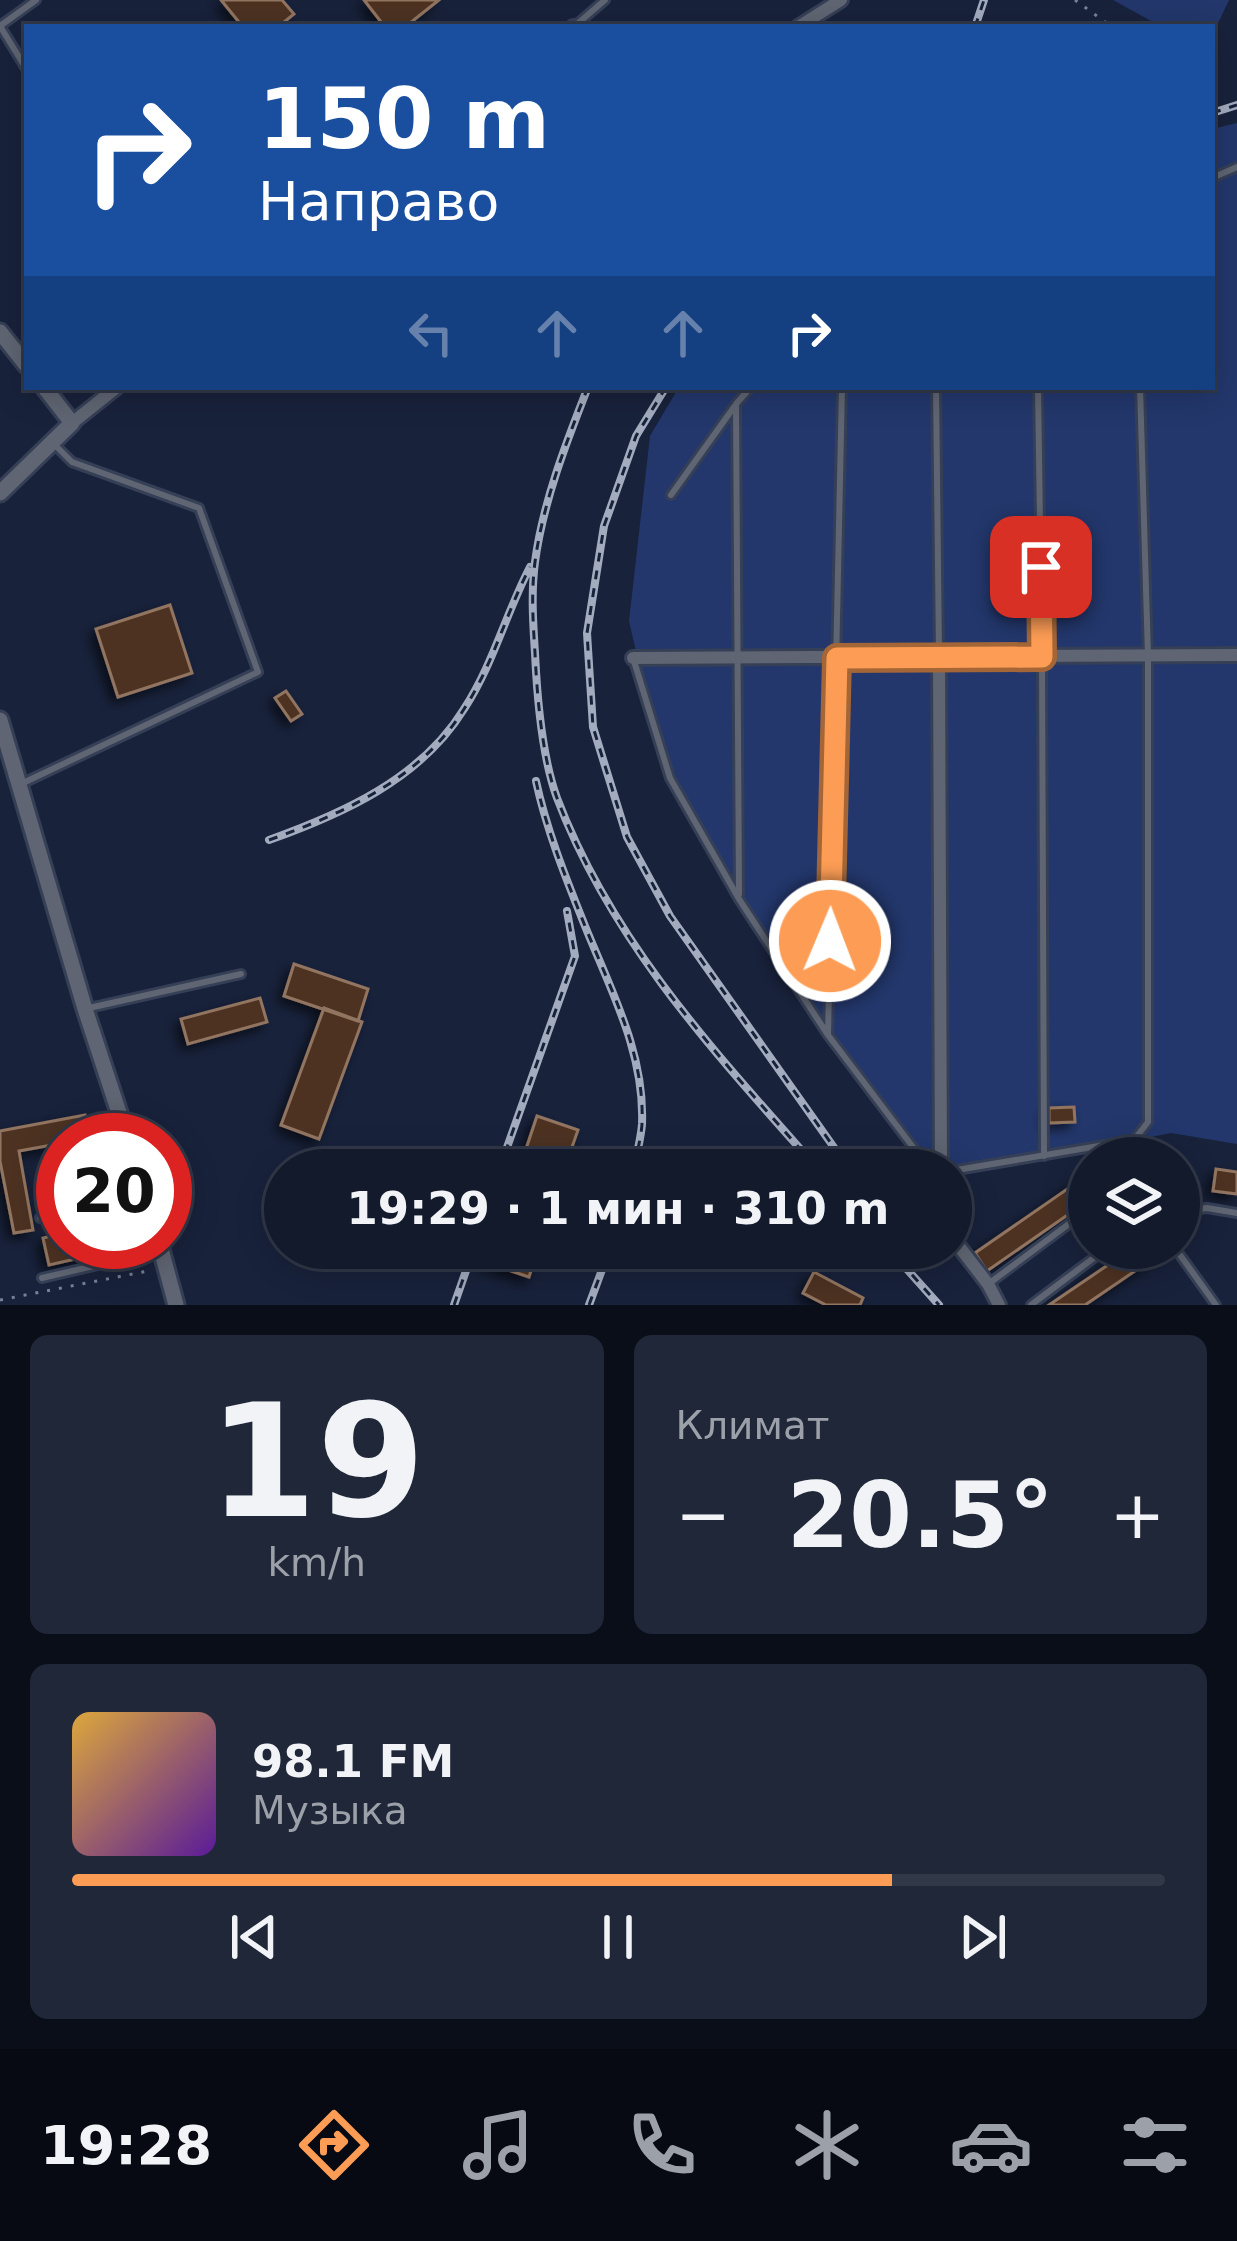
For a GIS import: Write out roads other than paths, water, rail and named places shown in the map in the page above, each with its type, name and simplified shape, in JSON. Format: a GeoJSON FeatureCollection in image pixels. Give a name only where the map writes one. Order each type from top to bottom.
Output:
{"type":"FeatureCollection","features":[{"type":"Feature","properties":{"kind":"street"},"geometry":{"type":"LineString","coordinates":[[803,24],[841,0]]}},
{"type":"Feature","properties":{"kind":"street"},"geometry":{"type":"LineString","coordinates":[[0,332],[24,362]]}},
{"type":"Feature","properties":{"kind":"street"},"geometry":{"type":"LineString","coordinates":[[46,390],[72,423]]}},
{"type":"Feature","properties":{"kind":"street"},"geometry":{"type":"LineString","coordinates":[[0,493],[113,390]]}},
{"type":"Feature","properties":{"kind":"street"},"geometry":{"type":"LineString","coordinates":[[633,658],[1237,655]]}},
{"type":"Feature","properties":{"kind":"street"},"geometry":{"type":"LineString","coordinates":[[939,658],[939,1149]]}},
{"type":"Feature","properties":{"kind":"street"},"geometry":{"type":"LineString","coordinates":[[0,720],[119,1113]]}},
{"type":"Feature","properties":{"kind":"street"},"geometry":{"type":"LineString","coordinates":[[972,1264],[999,1305]]}},
{"type":"Feature","properties":{"kind":"street"},"geometry":{"type":"LineString","coordinates":[[166,1269],[176,1305]]}},
{"type":"Feature","properties":{"kind":"lane"},"geometry":{"type":"LineString","coordinates":[[24,65],[0,26],[36,0]]}},
{"type":"Feature","properties":{"kind":"lane"},"geometry":{"type":"LineString","coordinates":[[579,24],[605,0]]}},
{"type":"Feature","properties":{"kind":"lane"},"geometry":{"type":"LineString","coordinates":[[671,495],[748,390]]}},
{"type":"Feature","properties":{"kind":"lane"},"geometry":{"type":"LineString","coordinates":[[828,1035],[842,390]]}},
{"type":"Feature","properties":{"kind":"lane"},"geometry":{"type":"LineString","coordinates":[[936,390],[939,658]]}},
{"type":"Feature","properties":{"kind":"lane"},"geometry":{"type":"LineString","coordinates":[[1038,390],[1044,1156]]}},
{"type":"Feature","properties":{"kind":"lane"},"geometry":{"type":"LineString","coordinates":[[972,1168],[1134,1140],[1148,1122],[1148,656],[1140,390]]}},
{"type":"Feature","properties":{"kind":"lane"},"geometry":{"type":"LineString","coordinates":[[736,404],[739,899]]}},
{"type":"Feature","properties":{"kind":"lane"},"geometry":{"type":"LineString","coordinates":[[20,785],[257,672],[199,508],[72,462],[52,442]]}},
{"type":"Feature","properties":{"kind":"lane"},"geometry":{"type":"LineString","coordinates":[[633,658],[670,778],[739,899],[828,1035],[914,1149]]}},
{"type":"Feature","properties":{"kind":"lane"},"geometry":{"type":"LineString","coordinates":[[86,1009],[241,974]]}},
{"type":"Feature","properties":{"kind":"lane"},"geometry":{"type":"LineString","coordinates":[[1200,1209],[1237,1213]]}},
{"type":"Feature","properties":{"kind":"lane"},"geometry":{"type":"LineString","coordinates":[[988,1285],[1068,1225]]}},
{"type":"Feature","properties":{"kind":"lane"},"geometry":{"type":"LineString","coordinates":[[42,1278],[75,1269]]}},
{"type":"Feature","properties":{"kind":"lane"},"geometry":{"type":"LineString","coordinates":[[1030,1305],[1079,1269]]}},
{"type":"Feature","properties":{"kind":"lane"},"geometry":{"type":"LineString","coordinates":[[1190,1269],[1216,1305]]}},
{"type":"Feature","properties":{"kind":"railway"},"geometry":{"type":"LineString","coordinates":[[976,24],[984,0]]}},
{"type":"Feature","properties":{"kind":"railway"},"geometry":{"type":"LineString","coordinates":[[1215,112],[1237,105]]}},
{"type":"Feature","properties":{"kind":"railway"},"geometry":{"type":"LineString","coordinates":[[587,390],[549,495],[534,574],[537,688],[552,782],[580,851],[637,949],[706,1040],[801,1149]]}},
{"type":"Feature","properties":{"kind":"railway"},"geometry":{"type":"LineString","coordinates":[[664,390],[636,436],[604,526],[587,633],[593,727],[627,837],[670,916],[835,1149]]}},
{"type":"Feature","properties":{"kind":"railway"},"geometry":{"type":"LineString","coordinates":[[269,840],[351,806],[426,755],[474,692],[530,567]]}},
{"type":"Feature","properties":{"kind":"railway"},"geometry":{"type":"LineString","coordinates":[[536,781],[556,852],[632,1045],[641,1097],[638,1149]]}},
{"type":"Feature","properties":{"kind":"railway"},"geometry":{"type":"LineString","coordinates":[[506,1149],[575,956],[567,911]]}},
{"type":"Feature","properties":{"kind":"railway"},"geometry":{"type":"LineString","coordinates":[[454,1305],[467,1269]]}},
{"type":"Feature","properties":{"kind":"railway"},"geometry":{"type":"LineString","coordinates":[[589,1305],[602,1269]]}},
{"type":"Feature","properties":{"kind":"railway"},"geometry":{"type":"LineString","coordinates":[[907,1269],[939,1305]]}}]}
